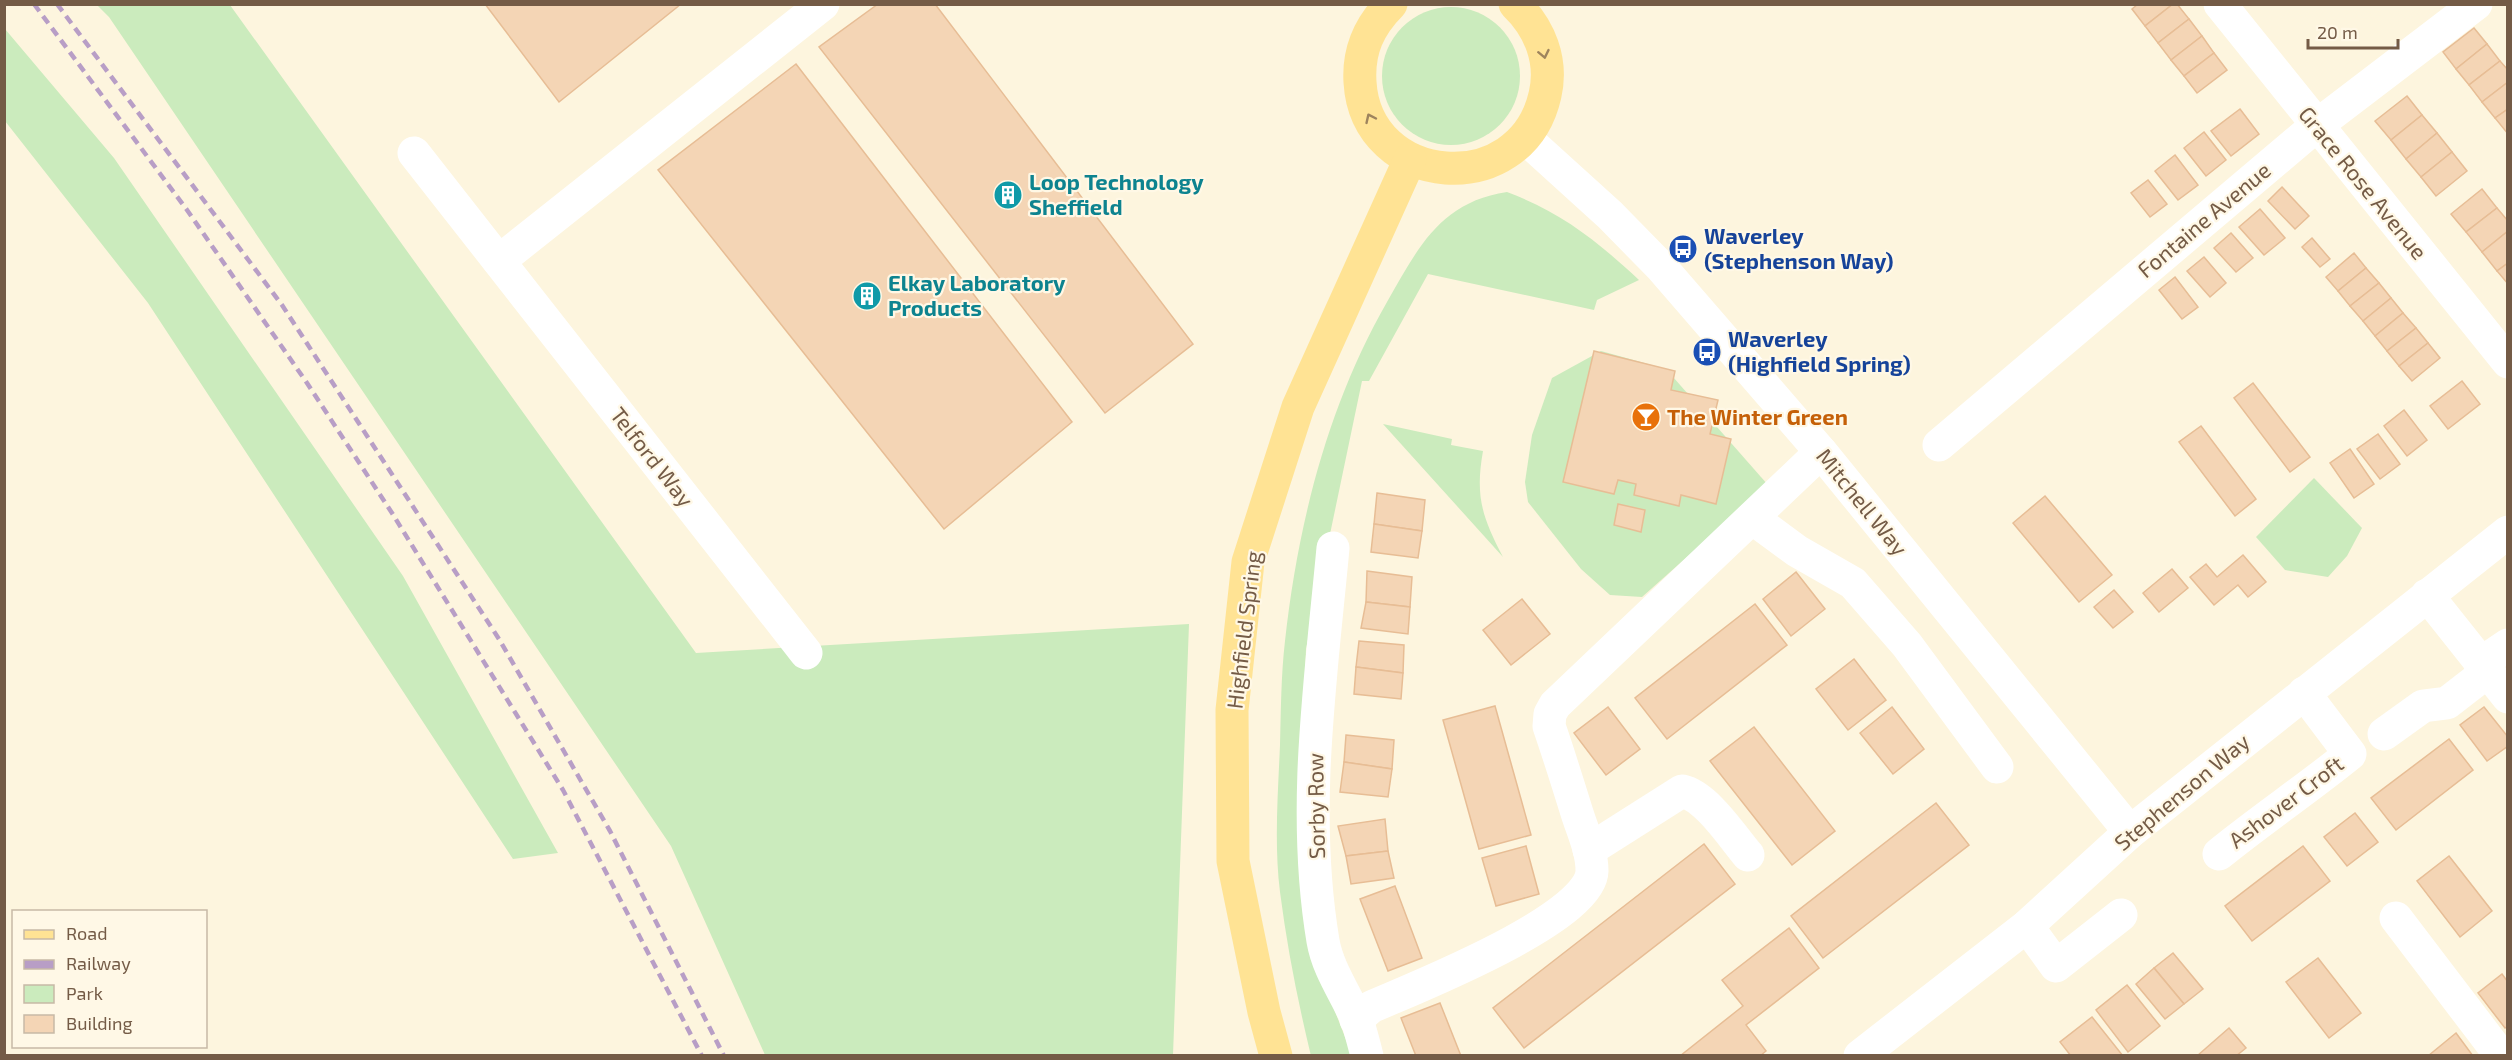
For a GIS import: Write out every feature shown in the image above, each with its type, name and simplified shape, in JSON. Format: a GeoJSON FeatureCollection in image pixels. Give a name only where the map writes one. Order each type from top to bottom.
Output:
{"type":"FeatureCollection","features":[{"type":"Feature","properties":{"kind":"main road"},"geometry":{"type":"LineString","coordinates":[[1391,4],[1376,20],[1367,35],[1359,65],[1360,96],[1372,124],[1389,143],[1410,159],[1446,170],[1475,168],[1503,157],[1525,138],[1541,111],[1548,80],[1544,49],[1524,7]]}},
{"type":"Feature","properties":{"kind":"main road","name":"Highfield Spring"},"geometry":{"type":"LineString","coordinates":[[1276,1056],[1264,1012],[1233,861],[1232,710],[1248,562],[1298,407],[1410,159]]}},
{"type":"Feature","properties":{"kind":"street"},"geometry":{"type":"LineString","coordinates":[[499,261],[823,4]]}},
{"type":"Feature","properties":{"kind":"street","name":"Grace Rose Avenue"},"geometry":{"type":"LineString","coordinates":[[2220,4],[2508,362]]}},
{"type":"Feature","properties":{"kind":"street","name":"Fontaine Avenue"},"geometry":{"type":"LineString","coordinates":[[1939,446],[2316,126],[2476,4]]}},
{"type":"Feature","properties":{"kind":"street","name":"Mitchell Way"},"geometry":{"type":"LineString","coordinates":[[1525,138],[1610,215],[1661,267],[1821,453],[2130,832]]}},
{"type":"Feature","properties":{"kind":"street","name":"Telford Way"},"geometry":{"type":"LineString","coordinates":[[414,153],[806,653]]}},
{"type":"Feature","properties":{"kind":"street"},"geometry":{"type":"LineString","coordinates":[[1356,1020],[1371,1007],[1495,953],[1564,910],[1584,890],[1592,873],[1589,850],[1549,726],[1550,714],[1555,705],[1821,453]]}},
{"type":"Feature","properties":{"kind":"street"},"geometry":{"type":"LineString","coordinates":[[1752,518],[1797,551],[1853,583],[1907,645],[1997,767]]}},
{"type":"Feature","properties":{"kind":"street","name":"Stephenson Way"},"geometry":{"type":"LineString","coordinates":[[1860,1056],[2027,926],[2130,832],[2508,532]]}},
{"type":"Feature","properties":{"kind":"street","name":"Sorby Row"},"geometry":{"type":"LineString","coordinates":[[1334,548],[1313,757],[1313,828],[1323,942],[1336,980],[1356,1020],[1367,1056]]}},
{"type":"Feature","properties":{"kind":"street"},"geometry":{"type":"LineString","coordinates":[[2427,595],[2508,697]]}},
{"type":"Feature","properties":{"kind":"street"},"geometry":{"type":"LineString","coordinates":[[2384,734],[2423,706],[2447,703],[2508,645]]}},
{"type":"Feature","properties":{"kind":"street","name":"Ashover Croft"},"geometry":{"type":"LineString","coordinates":[[2219,854],[2277,807],[2305,791],[2350,754],[2304,693]]}},
{"type":"Feature","properties":{"kind":"street"},"geometry":{"type":"LineString","coordinates":[[1589,850],[1682,791],[1692,793],[1703,802],[1748,855]]}},
{"type":"Feature","properties":{"kind":"street"},"geometry":{"type":"LineString","coordinates":[[2027,926],[2056,966],[2121,915]]}},
{"type":"Feature","properties":{"kind":"street"},"geometry":{"type":"LineString","coordinates":[[2396,918],[2501,1056]]}},
{"type":"Feature","properties":{"kind":"green space"},"geometry":{"type":"Polygon","coordinates":[[[97,5],[230,5],[696,653],[1189,624],[1173,1055],[765,1055],[671,846],[109,17],[97,5]]]}},
{"type":"Feature","properties":{"kind":"green space"},"geometry":{"type":"Polygon","coordinates":[[[1451,7],[1477,12],[1500,27],[1515,50],[1520,76],[1515,102],[1500,125],[1477,140],[1451,145],[1425,140],[1402,125],[1387,102],[1382,76],[1387,50],[1402,27],[1425,12],[1451,7]]]}},
{"type":"Feature","properties":{"kind":"green space"},"geometry":{"type":"Polygon","coordinates":[[[5,29],[114,158],[403,576],[558,853],[513,859],[148,303],[5,121],[5,29]]]}},
{"type":"Feature","properties":{"kind":"green space"},"geometry":{"type":"Polygon","coordinates":[[[1507,192],[1545,209],[1578,229],[1639,280],[1597,300],[1594,310],[1428,274],[1369,381],[1362,381],[1306,649],[1301,800],[1322,978],[1352,1055],[1311,1056],[1286,933],[1278,874],[1277,837],[1284,654],[1291,597],[1307,509],[1332,423],[1348,382],[1366,341],[1409,263],[1421,246],[1448,217],[1464,206],[1484,197],[1507,192]]]}},
{"type":"Feature","properties":{"kind":"green space"},"geometry":{"type":"Polygon","coordinates":[[[1601,351],[1666,369],[1768,485],[1642,597],[1610,595],[1581,569],[1528,502],[1525,482],[1532,435],[1552,378],[1601,351]]]}},
{"type":"Feature","properties":{"kind":"green space"},"geometry":{"type":"Polygon","coordinates":[[[1383,424],[1452,439],[1451,445],[1483,451],[1480,481],[1482,506],[1503,557],[1383,424]]]}},
{"type":"Feature","properties":{"kind":"green space"},"geometry":{"type":"Polygon","coordinates":[[[2314,478],[2362,528],[2347,556],[2328,577],[2285,570],[2256,537],[2314,478]]]}},
{"type":"Feature","properties":{"kind":"building"},"geometry":{"type":"Polygon","coordinates":[[[485,4],[681,4],[559,102],[485,4]]]}},
{"type":"Feature","properties":{"kind":"building","name":"Loop Technology Sheffield"},"geometry":{"type":"Polygon","coordinates":[[[878,4],[935,4],[1193,344],[1105,413],[819,47],[878,4]]]}},
{"type":"Feature","properties":{"kind":"building"},"geometry":{"type":"Polygon","coordinates":[[[2138,4],[2173,4],[2145,26],[2132,9],[2138,4]]]}},
{"type":"Feature","properties":{"kind":"building"},"geometry":{"type":"Polygon","coordinates":[[[2173,4],[2177,4],[2189,19],[2158,43],[2145,26],[2173,4]]]}},
{"type":"Feature","properties":{"kind":"building"},"geometry":{"type":"Polygon","coordinates":[[[2189,19],[2202,36],[2171,60],[2158,43],[2189,19]]]}},
{"type":"Feature","properties":{"kind":"building"},"geometry":{"type":"Polygon","coordinates":[[[2474,28],[2487,44],[2456,69],[2443,52],[2474,28]]]}},
{"type":"Feature","properties":{"kind":"building"},"geometry":{"type":"Polygon","coordinates":[[[2202,36],[2214,53],[2184,76],[2171,60],[2202,36]]]}},
{"type":"Feature","properties":{"kind":"building"},"geometry":{"type":"Polygon","coordinates":[[[2487,44],[2500,61],[2469,85],[2456,69],[2487,44]]]}},
{"type":"Feature","properties":{"kind":"building"},"geometry":{"type":"Polygon","coordinates":[[[2214,53],[2227,70],[2197,93],[2184,76],[2214,53]]]}},
{"type":"Feature","properties":{"kind":"building"},"geometry":{"type":"Polygon","coordinates":[[[2500,61],[2508,70],[2508,82],[2482,102],[2469,85],[2500,61]]]}},
{"type":"Feature","properties":{"kind":"building","name":"Elkay Laboratory Products"},"geometry":{"type":"Polygon","coordinates":[[[796,64],[1072,422],[944,529],[658,170],[796,64]]]}},
{"type":"Feature","properties":{"kind":"building"},"geometry":{"type":"Polygon","coordinates":[[[2508,82],[2508,109],[2495,118],[2482,102],[2508,82]]]}},
{"type":"Feature","properties":{"kind":"building"},"geometry":{"type":"Polygon","coordinates":[[[2407,96],[2422,115],[2391,140],[2375,121],[2407,96]]]}},
{"type":"Feature","properties":{"kind":"building"},"geometry":{"type":"Polygon","coordinates":[[[2240,109],[2259,134],[2231,156],[2211,131],[2240,109]]]}},
{"type":"Feature","properties":{"kind":"building"},"geometry":{"type":"Polygon","coordinates":[[[2508,109],[2508,134],[2495,118],[2508,109]]]}},
{"type":"Feature","properties":{"kind":"building"},"geometry":{"type":"Polygon","coordinates":[[[2422,115],[2437,133],[2406,159],[2391,140],[2422,115]]]}},
{"type":"Feature","properties":{"kind":"building"},"geometry":{"type":"Polygon","coordinates":[[[2204,132],[2226,160],[2206,176],[2184,148],[2204,132]]]}},
{"type":"Feature","properties":{"kind":"building"},"geometry":{"type":"Polygon","coordinates":[[[2437,133],[2452,152],[2421,177],[2406,159],[2437,133]]]}},
{"type":"Feature","properties":{"kind":"building"},"geometry":{"type":"Polygon","coordinates":[[[2452,152],[2467,171],[2436,196],[2421,177],[2452,152]]]}},
{"type":"Feature","properties":{"kind":"building"},"geometry":{"type":"Polygon","coordinates":[[[2175,155],[2198,185],[2178,200],[2155,171],[2175,155]]]}},
{"type":"Feature","properties":{"kind":"building"},"geometry":{"type":"Polygon","coordinates":[[[2148,180],[2167,204],[2150,217],[2131,193],[2148,180]]]}},
{"type":"Feature","properties":{"kind":"building"},"geometry":{"type":"Polygon","coordinates":[[[2282,187],[2309,216],[2295,229],[2268,201],[2282,187]]]}},
{"type":"Feature","properties":{"kind":"building"},"geometry":{"type":"Polygon","coordinates":[[[2482,189],[2497,208],[2466,232],[2451,214],[2482,189]]]}},
{"type":"Feature","properties":{"kind":"building"},"geometry":{"type":"Polygon","coordinates":[[[2497,208],[2508,221],[2508,231],[2482,252],[2466,232],[2497,208]]]}},
{"type":"Feature","properties":{"kind":"building"},"geometry":{"type":"Polygon","coordinates":[[[2260,209],[2285,238],[2264,255],[2239,227],[2260,209]]]}},
{"type":"Feature","properties":{"kind":"building"},"geometry":{"type":"Polygon","coordinates":[[[2508,231],[2508,263],[2497,271],[2482,252],[2508,231]]]}},
{"type":"Feature","properties":{"kind":"building"},"geometry":{"type":"Polygon","coordinates":[[[2231,233],[2253,258],[2236,272],[2214,248],[2231,233]]]}},
{"type":"Feature","properties":{"kind":"building"},"geometry":{"type":"Polygon","coordinates":[[[2312,238],[2330,259],[2320,267],[2302,247],[2312,238]]]}},
{"type":"Feature","properties":{"kind":"building"},"geometry":{"type":"Polygon","coordinates":[[[2354,253],[2366,268],[2338,291],[2326,277],[2354,253]]]}},
{"type":"Feature","properties":{"kind":"building"},"geometry":{"type":"Polygon","coordinates":[[[2204,257],[2226,283],[2210,297],[2187,271],[2204,257]]]}},
{"type":"Feature","properties":{"kind":"building"},"geometry":{"type":"Polygon","coordinates":[[[2508,263],[2508,284],[2497,271],[2508,263]]]}},
{"type":"Feature","properties":{"kind":"building"},"geometry":{"type":"Polygon","coordinates":[[[2366,268],[2379,283],[2350,306],[2338,291],[2366,268]]]}},
{"type":"Feature","properties":{"kind":"building"},"geometry":{"type":"Polygon","coordinates":[[[2175,277],[2198,307],[2182,319],[2159,290],[2175,277]]]}},
{"type":"Feature","properties":{"kind":"building"},"geometry":{"type":"Polygon","coordinates":[[[2379,283],[2391,298],[2363,321],[2350,306],[2379,283]]]}},
{"type":"Feature","properties":{"kind":"building"},"geometry":{"type":"Polygon","coordinates":[[[2391,298],[2403,313],[2375,336],[2363,321],[2391,298]]]}},
{"type":"Feature","properties":{"kind":"building"},"geometry":{"type":"Polygon","coordinates":[[[2403,313],[2416,328],[2387,351],[2375,336],[2403,313]]]}},
{"type":"Feature","properties":{"kind":"building"},"geometry":{"type":"Polygon","coordinates":[[[2416,328],[2428,343],[2399,366],[2387,351],[2416,328]]]}},
{"type":"Feature","properties":{"kind":"building"},"geometry":{"type":"Polygon","coordinates":[[[2428,343],[2440,358],[2412,381],[2399,366],[2428,343]]]}},
{"type":"Feature","properties":{"kind":"building","name":"The Winter Green"},"geometry":{"type":"Polygon","coordinates":[[[1594,351],[1675,371],[1671,390],[1718,400],[1710,434],[1731,439],[1716,504],[1681,495],[1679,506],[1634,495],[1636,484],[1618,480],[1614,494],[1563,482],[1594,351]]]}},
{"type":"Feature","properties":{"kind":"building"},"geometry":{"type":"Polygon","coordinates":[[[2462,381],[2480,404],[2448,429],[2430,406],[2462,381]]]}},
{"type":"Feature","properties":{"kind":"building"},"geometry":{"type":"Polygon","coordinates":[[[2253,383],[2310,457],[2290,472],[2234,398],[2253,383]]]}},
{"type":"Feature","properties":{"kind":"building"},"geometry":{"type":"Polygon","coordinates":[[[2404,410],[2427,440],[2407,456],[2384,426],[2404,410]]]}},
{"type":"Feature","properties":{"kind":"building"},"geometry":{"type":"Polygon","coordinates":[[[2201,426],[2256,499],[2235,516],[2179,442],[2201,426]]]}},
{"type":"Feature","properties":{"kind":"building"},"geometry":{"type":"Polygon","coordinates":[[[2378,434],[2400,464],[2380,479],[2357,449],[2378,434]]]}},
{"type":"Feature","properties":{"kind":"building"},"geometry":{"type":"Polygon","coordinates":[[[2350,449],[2374,484],[2354,498],[2330,463],[2350,449]]]}},
{"type":"Feature","properties":{"kind":"building"},"geometry":{"type":"Polygon","coordinates":[[[1377,493],[1425,500],[1422,531],[1374,524],[1377,493]]]}},
{"type":"Feature","properties":{"kind":"building"},"geometry":{"type":"Polygon","coordinates":[[[2045,496],[2112,575],[2079,602],[2013,523],[2045,496]]]}},
{"type":"Feature","properties":{"kind":"building"},"geometry":{"type":"Polygon","coordinates":[[[1618,504],[1645,510],[1641,532],[1614,525],[1618,504]]]}},
{"type":"Feature","properties":{"kind":"building"},"geometry":{"type":"Polygon","coordinates":[[[1374,524],[1422,531],[1418,558],[1371,552],[1374,524]]]}},
{"type":"Feature","properties":{"kind":"building"},"geometry":{"type":"Polygon","coordinates":[[[2243,555],[2266,582],[2248,597],[2238,585],[2214,605],[2190,577],[2206,564],[2217,577],[2243,555]]]}},
{"type":"Feature","properties":{"kind":"building"},"geometry":{"type":"Polygon","coordinates":[[[2172,569],[2188,588],[2159,612],[2143,593],[2172,569]]]}},
{"type":"Feature","properties":{"kind":"building"},"geometry":{"type":"Polygon","coordinates":[[[1367,571],[1412,577],[1410,607],[1366,602],[1367,571]]]}},
{"type":"Feature","properties":{"kind":"building"},"geometry":{"type":"Polygon","coordinates":[[[1796,572],[1825,609],[1791,636],[1763,599],[1796,572]]]}},
{"type":"Feature","properties":{"kind":"building"},"geometry":{"type":"Polygon","coordinates":[[[2114,590],[2133,612],[2113,628],[2094,607],[2114,590]]]}},
{"type":"Feature","properties":{"kind":"building"},"geometry":{"type":"Polygon","coordinates":[[[1522,599],[1550,634],[1511,665],[1483,630],[1522,599]]]}},
{"type":"Feature","properties":{"kind":"building"},"geometry":{"type":"Polygon","coordinates":[[[1366,602],[1410,607],[1408,634],[1361,628],[1366,602]]]}},
{"type":"Feature","properties":{"kind":"building"},"geometry":{"type":"Polygon","coordinates":[[[1755,604],[1787,645],[1667,739],[1635,698],[1755,604]]]}},
{"type":"Feature","properties":{"kind":"building"},"geometry":{"type":"Polygon","coordinates":[[[1359,641],[1404,645],[1403,673],[1356,667],[1359,641]]]}},
{"type":"Feature","properties":{"kind":"building"},"geometry":{"type":"Polygon","coordinates":[[[1854,659],[1886,700],[1848,730],[1816,689],[1854,659]]]}},
{"type":"Feature","properties":{"kind":"building"},"geometry":{"type":"Polygon","coordinates":[[[1356,667],[1403,673],[1401,699],[1354,694],[1356,667]]]}},
{"type":"Feature","properties":{"kind":"building"},"geometry":{"type":"Polygon","coordinates":[[[1495,706],[1531,835],[1479,849],[1443,720],[1495,706]]]}},
{"type":"Feature","properties":{"kind":"building"},"geometry":{"type":"Polygon","coordinates":[[[1608,707],[1640,749],[1606,775],[1574,733],[1608,707]]]}},
{"type":"Feature","properties":{"kind":"building"},"geometry":{"type":"Polygon","coordinates":[[[1892,707],[1924,749],[1893,774],[1860,733],[1892,707]]]}},
{"type":"Feature","properties":{"kind":"building"},"geometry":{"type":"Polygon","coordinates":[[[2484,707],[2508,737],[2508,746],[2487,761],[2460,725],[2484,707]]]}},
{"type":"Feature","properties":{"kind":"building"},"geometry":{"type":"Polygon","coordinates":[[[1754,727],[1835,831],[1792,865],[1710,761],[1754,727]]]}},
{"type":"Feature","properties":{"kind":"building"},"geometry":{"type":"Polygon","coordinates":[[[1346,735],[1394,740],[1392,769],[1344,762],[1346,735]]]}},
{"type":"Feature","properties":{"kind":"building"},"geometry":{"type":"Polygon","coordinates":[[[2449,739],[2473,770],[2396,830],[2371,798],[2449,739]]]}},
{"type":"Feature","properties":{"kind":"building"},"geometry":{"type":"Polygon","coordinates":[[[1344,762],[1392,769],[1388,797],[1340,792],[1344,762]]]}},
{"type":"Feature","properties":{"kind":"building"},"geometry":{"type":"Polygon","coordinates":[[[1936,803],[1969,845],[1823,958],[1791,916],[1936,803]]]}},
{"type":"Feature","properties":{"kind":"building"},"geometry":{"type":"Polygon","coordinates":[[[2355,813],[2378,842],[2347,866],[2324,837],[2355,813]]]}},
{"type":"Feature","properties":{"kind":"building"},"geometry":{"type":"Polygon","coordinates":[[[1385,819],[1388,851],[1346,856],[1338,826],[1385,819]]]}},
{"type":"Feature","properties":{"kind":"building"},"geometry":{"type":"Polygon","coordinates":[[[1704,844],[1735,884],[1524,1048],[1493,1008],[1704,844]]]}},
{"type":"Feature","properties":{"kind":"building"},"geometry":{"type":"Polygon","coordinates":[[[1526,846],[1539,894],[1496,906],[1482,858],[1526,846]]]}},
{"type":"Feature","properties":{"kind":"building"},"geometry":{"type":"Polygon","coordinates":[[[2303,846],[2330,881],[2252,941],[2225,906],[2303,846]]]}},
{"type":"Feature","properties":{"kind":"building"},"geometry":{"type":"Polygon","coordinates":[[[1388,851],[1394,878],[1351,884],[1346,856],[1388,851]]]}},
{"type":"Feature","properties":{"kind":"building"},"geometry":{"type":"Polygon","coordinates":[[[2449,856],[2492,911],[2460,937],[2417,881],[2449,856]]]}},
{"type":"Feature","properties":{"kind":"building"},"geometry":{"type":"Polygon","coordinates":[[[1395,886],[1422,958],[1388,971],[1360,899],[1395,886]]]}},
{"type":"Feature","properties":{"kind":"building"},"geometry":{"type":"Polygon","coordinates":[[[1789,928],[1819,968],[1746,1025],[1766,1051],[1760,1056],[1680,1056],[1743,1006],[1722,980],[1789,928]]]}},
{"type":"Feature","properties":{"kind":"building"},"geometry":{"type":"Polygon","coordinates":[[[2173,953],[2203,989],[2184,1004],[2154,968],[2173,953]]]}},
{"type":"Feature","properties":{"kind":"building"},"geometry":{"type":"Polygon","coordinates":[[[2318,958],[2361,1013],[2329,1038],[2286,982],[2318,958]]]}},
{"type":"Feature","properties":{"kind":"building"},"geometry":{"type":"Polygon","coordinates":[[[2154,968],[2184,1004],[2165,1019],[2136,984],[2154,968]]]}},
{"type":"Feature","properties":{"kind":"building"},"geometry":{"type":"Polygon","coordinates":[[[2502,974],[2508,982],[2508,1026],[2505,1028],[2478,993],[2502,974]]]}},
{"type":"Feature","properties":{"kind":"building"},"geometry":{"type":"Polygon","coordinates":[[[2127,985],[2160,1026],[2128,1052],[2096,1010],[2127,985]]]}},
{"type":"Feature","properties":{"kind":"building"},"geometry":{"type":"Polygon","coordinates":[[[1440,1003],[1461,1056],[1416,1056],[1401,1018],[1440,1003]]]}},
{"type":"Feature","properties":{"kind":"building"},"geometry":{"type":"Polygon","coordinates":[[[2092,1017],[2123,1056],[2071,1056],[2060,1042],[2092,1017]]]}},
{"type":"Feature","properties":{"kind":"building"},"geometry":{"type":"Polygon","coordinates":[[[2229,1028],[2246,1048],[2236,1056],[2197,1056],[2229,1028]]]}},
{"type":"Feature","properties":{"kind":"building"},"geometry":{"type":"Polygon","coordinates":[[[2456,1033],[2473,1056],[2428,1056],[2456,1033]]]}},
{"type":"Feature","properties":{"kind":"railway"},"geometry":{"type":"LineString","coordinates":[[34,4],[187,210],[307,383],[392,513],[563,790],[702,1056]]}},
{"type":"Feature","properties":{"kind":"railway"},"geometry":{"type":"LineString","coordinates":[[57,4],[282,305],[499,639],[610,831],[724,1056]]}},
{"type":"Feature","properties":{"kind":"place","name":"Loop Technology Sheffield"},"geometry":{"type":"Point","coordinates":[1008,195]}},
{"type":"Feature","properties":{"kind":"place","name":"Waverley (Stephenson Way)"},"geometry":{"type":"Point","coordinates":[1683,249]}},
{"type":"Feature","properties":{"kind":"place","name":"Elkay Laboratory Products"},"geometry":{"type":"Point","coordinates":[867,296]}},
{"type":"Feature","properties":{"kind":"place","name":"Waverley (Highfield Spring)"},"geometry":{"type":"Point","coordinates":[1707,352]}},
{"type":"Feature","properties":{"kind":"place","name":"The Winter Green"},"geometry":{"type":"Point","coordinates":[1646,417]}}]}
